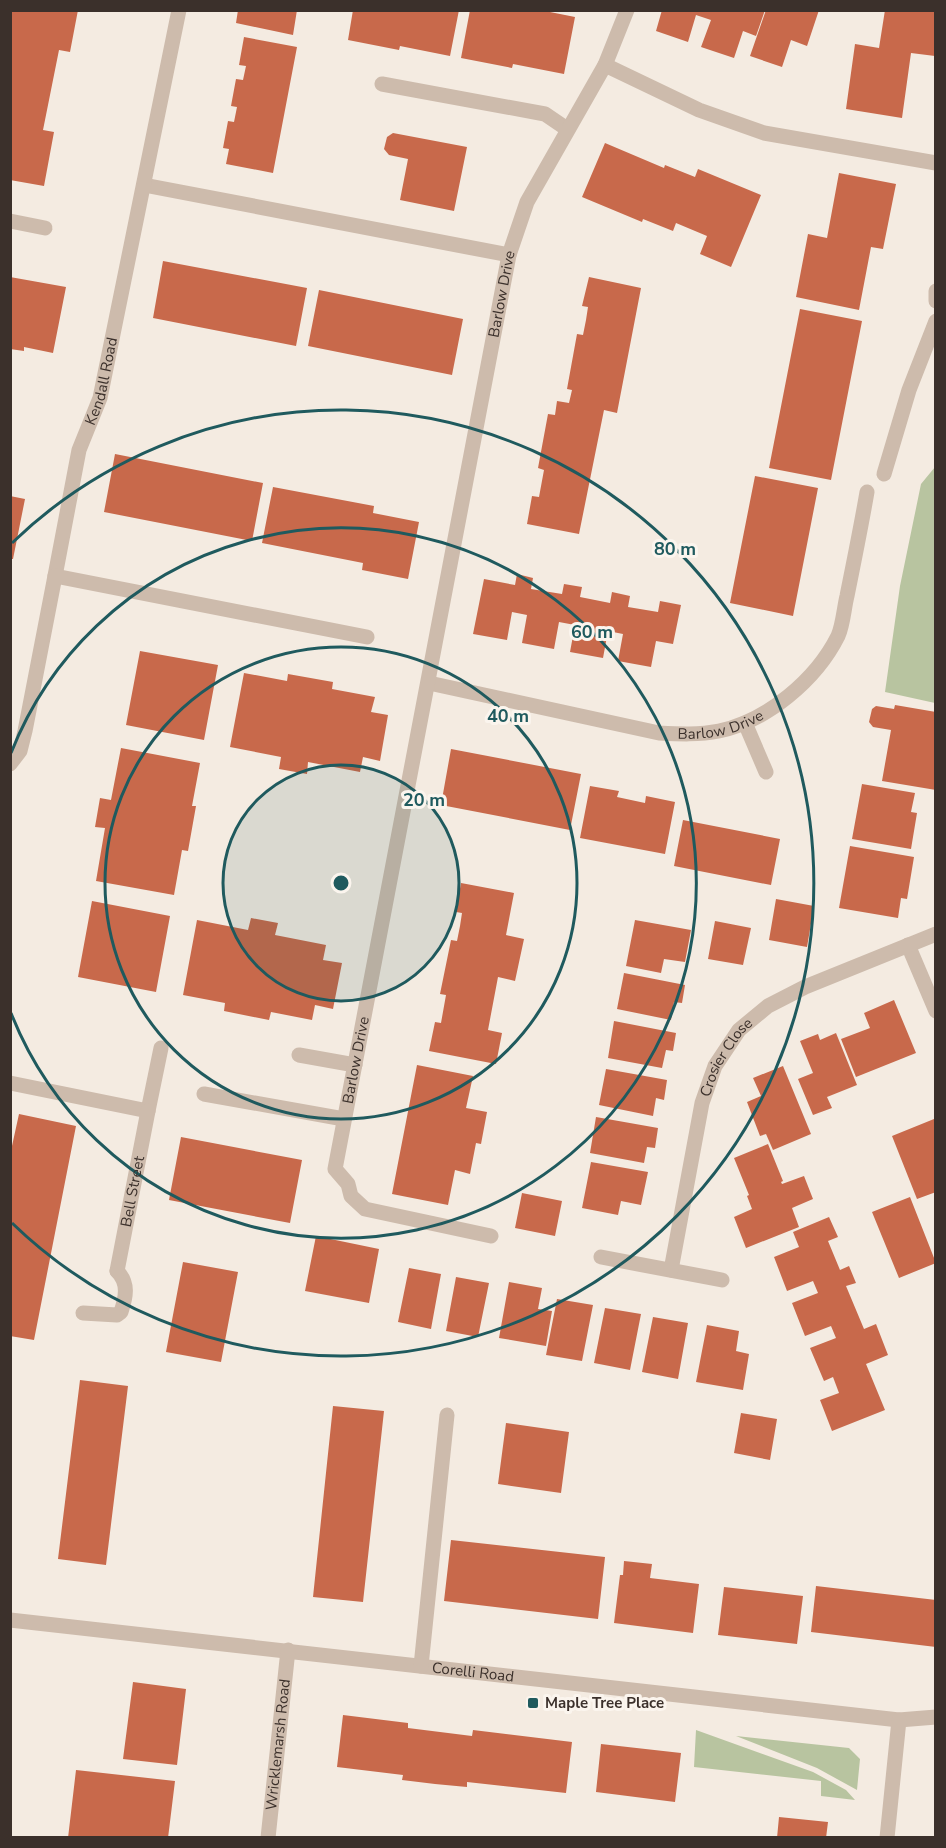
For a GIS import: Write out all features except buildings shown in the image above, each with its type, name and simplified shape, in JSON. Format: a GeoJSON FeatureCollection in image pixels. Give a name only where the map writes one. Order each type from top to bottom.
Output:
{"type":"FeatureCollection","features":[{"type":"Feature","properties":{"kind":"street","name":"Kendall Road"},"geometry":{"type":"LineString","coordinates":[[10,764],[20,751],[25,731],[79,450],[100,398],[178,10]]}},
{"type":"Feature","properties":{"kind":"street","name":"Barlow Drive"},"geometry":{"type":"LineString","coordinates":[[490,1236],[365,1209],[351,1196],[348,1184],[335,1169],[509,255],[527,202],[605,64],[627,10]]}},
{"type":"Feature","properties":{"kind":"street"},"geometry":{"type":"LineString","coordinates":[[605,64],[699,110],[764,133],[936,163]]}},
{"type":"Feature","properties":{"kind":"street"},"geometry":{"type":"LineString","coordinates":[[382,84],[545,114],[567,129]]}},
{"type":"Feature","properties":{"kind":"street"},"geometry":{"type":"LineString","coordinates":[[144,185],[509,255]]}},
{"type":"Feature","properties":{"kind":"street"},"geometry":{"type":"LineString","coordinates":[[10,221],[45,228]]}},
{"type":"Feature","properties":{"kind":"street"},"geometry":{"type":"LineString","coordinates":[[936,291],[936,301]]}},
{"type":"Feature","properties":{"kind":"street"},"geometry":{"type":"LineString","coordinates":[[884,474],[909,390],[936,321]]}},
{"type":"Feature","properties":{"kind":"street","name":"Barlow Drive"},"geometry":{"type":"LineString","coordinates":[[429,683],[659,733],[692,734],[719,731],[745,723],[796,689],[820,663],[838,635],[867,492]]}},
{"type":"Feature","properties":{"kind":"street"},"geometry":{"type":"LineString","coordinates":[[55,576],[367,637]]}},
{"type":"Feature","properties":{"kind":"street"},"geometry":{"type":"LineString","coordinates":[[745,723],[766,772]]}},
{"type":"Feature","properties":{"kind":"street","name":"Crosier Close"},"geometry":{"type":"LineString","coordinates":[[671,1270],[702,1103],[715,1066],[739,1030],[768,1006],[805,987],[936,934]]}},
{"type":"Feature","properties":{"kind":"street"},"geometry":{"type":"LineString","coordinates":[[908,945],[936,1011]]}},
{"type":"Feature","properties":{"kind":"street","name":"Bell Street"},"geometry":{"type":"LineString","coordinates":[[83,1313],[117,1315],[121,1312],[126,1285],[123,1277],[117,1271],[161,1048]]}},
{"type":"Feature","properties":{"kind":"street"},"geometry":{"type":"LineString","coordinates":[[299,1055],[355,1065]]}},
{"type":"Feature","properties":{"kind":"street"},"geometry":{"type":"LineString","coordinates":[[10,1083],[148,1111]]}},
{"type":"Feature","properties":{"kind":"street","name":"Barlow Drive"},"geometry":{"type":"LineString","coordinates":[[204,1094],[344,1119]]}},
{"type":"Feature","properties":{"kind":"street"},"geometry":{"type":"LineString","coordinates":[[601,1257],[722,1280]]}},
{"type":"Feature","properties":{"kind":"street"},"geometry":{"type":"LineString","coordinates":[[421,1666],[447,1415]]}},
{"type":"Feature","properties":{"kind":"street","name":"Corelli Road"},"geometry":{"type":"LineString","coordinates":[[10,1620],[899,1720],[936,1717]]}},
{"type":"Feature","properties":{"kind":"street","name":"Wricklemarsh Road"},"geometry":{"type":"LineString","coordinates":[[268,1838],[288,1650]]}},
{"type":"Feature","properties":{"kind":"street"},"geometry":{"type":"LineString","coordinates":[[886,1838],[899,1720]]}},
{"type":"Feature","properties":{"kind":"green space"},"geometry":{"type":"Polygon","coordinates":[[[935,467],[935,703],[885,692],[900,586],[921,484],[935,467]]]}},
{"type":"Feature","properties":{"kind":"green space"},"geometry":{"type":"Polygon","coordinates":[[[696,1730],[813,1772],[846,1790],[855,1800],[821,1796],[821,1781],[694,1767],[696,1730]]]}},
{"type":"Feature","properties":{"kind":"green space"},"geometry":{"type":"Polygon","coordinates":[[[736,1736],[849,1748],[860,1759],[857,1790],[817,1768],[736,1736]]]}},
{"type":"Feature","properties":{"kind":"place","name":"Maple Tree Place"},"geometry":{"type":"Point","coordinates":[533,1703]}}]}
